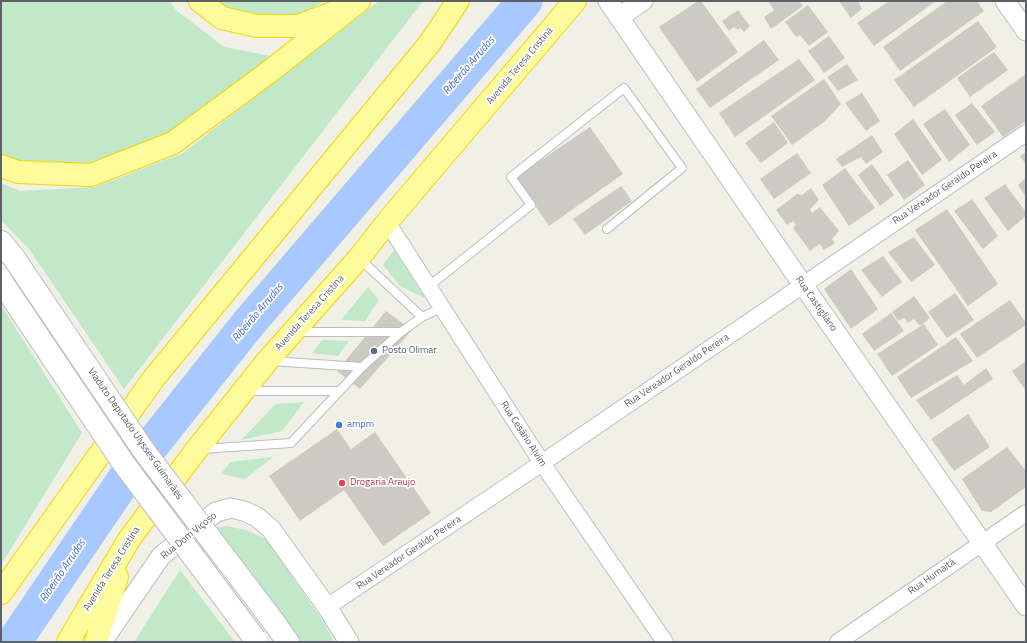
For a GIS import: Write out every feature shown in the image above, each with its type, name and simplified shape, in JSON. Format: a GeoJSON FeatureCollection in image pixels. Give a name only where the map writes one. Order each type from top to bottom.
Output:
{"type":"FeatureCollection","features":[{"type":"Feature","properties":{"kind":"highway"},"geometry":{"type":"LineString","coordinates":[[200,1],[222,18],[257,26],[298,26],[357,3]]}},
{"type":"Feature","properties":{"kind":"highway"},"geometry":{"type":"LineString","coordinates":[[1,593],[154,378],[430,43],[458,1]]}},
{"type":"Feature","properties":{"kind":"highway","name":"Avenida Teresa Cristina"},"geometry":{"type":"LineString","coordinates":[[68,642],[130,538],[197,449],[268,360],[359,258],[387,222],[575,1]]}},
{"type":"Feature","properties":{"kind":"highway"},"geometry":{"type":"LineString","coordinates":[[1,166],[18,172],[91,175],[173,143],[269,72],[357,3]]}},
{"type":"Feature","properties":{"kind":"highway"},"geometry":{"type":"LineString","coordinates":[[96,642],[130,538]]}},
{"type":"Feature","properties":{"kind":"main road","name":"Viaduto Deputado Ulysses Guimarães"},"geometry":{"type":"LineString","coordinates":[[8,250],[144,451],[288,642]]}},
{"type":"Feature","properties":{"kind":"main road"},"geometry":{"type":"LineString","coordinates":[[1,281],[124,464],[256,640]]}},
{"type":"Feature","properties":{"kind":"street","name":"Rua Castigliano"},"geometry":{"type":"LineString","coordinates":[[608,1],[1026,606]]}},
{"type":"Feature","properties":{"kind":"street"},"geometry":{"type":"LineString","coordinates":[[619,17],[643,1]]}},
{"type":"Feature","properties":{"kind":"street"},"geometry":{"type":"LineString","coordinates":[[1005,1],[1026,31]]}},
{"type":"Feature","properties":{"kind":"street","name":"Rua Vereador Geraldo Pereira"},"geometry":{"type":"LineString","coordinates":[[328,607],[1026,133]]}},
{"type":"Feature","properties":{"kind":"street","name":"Rua Cesário Alvim"},"geometry":{"type":"LineString","coordinates":[[387,222],[542,463],[665,642]]}},
{"type":"Feature","properties":{"kind":"street","name":"Rua Dom Viçoso"},"geometry":{"type":"LineString","coordinates":[[102,642],[161,556],[216,512],[231,508],[244,511],[258,517],[271,529],[328,607],[349,642]]}},
{"type":"Feature","properties":{"kind":"street","name":"Rua Humaitá"},"geometry":{"type":"LineString","coordinates":[[838,642],[1026,513]]}},
{"type":"Feature","properties":{"kind":"lane"},"geometry":{"type":"LineString","coordinates":[[428,287],[531,204],[511,177],[624,88],[682,168],[607,230]]}},
{"type":"Feature","properties":{"kind":"lane"},"geometry":{"type":"LineString","coordinates":[[359,258],[422,316]]}},
{"type":"Feature","properties":{"kind":"lane"},"geometry":{"type":"LineString","coordinates":[[197,449],[291,443],[362,367],[401,332],[422,316],[442,308]]}},
{"type":"Feature","properties":{"kind":"lane"},"geometry":{"type":"LineString","coordinates":[[294,332],[401,332]]}},
{"type":"Feature","properties":{"kind":"lane"},"geometry":{"type":"LineString","coordinates":[[268,360],[362,367]]}},
{"type":"Feature","properties":{"kind":"lane"},"geometry":{"type":"LineString","coordinates":[[244,390],[339,391]]}},
{"type":"Feature","properties":{"kind":"green space"},"geometry":{"type":"Polygon","coordinates":[[[1,1],[170,1],[176,10],[224,47],[271,56],[170,137],[88,168],[22,165],[1,158],[1,1]]]}},
{"type":"Feature","properties":{"kind":"green space"},"geometry":{"type":"Polygon","coordinates":[[[215,1],[324,1],[287,23],[238,17],[215,1]]]}},
{"type":"Feature","properties":{"kind":"green space"},"geometry":{"type":"Polygon","coordinates":[[[379,1],[423,1],[124,389],[29,249],[1,220],[1,183],[20,191],[95,187],[183,153],[379,1]]]}},
{"type":"Feature","properties":{"kind":"green space"},"geometry":{"type":"Polygon","coordinates":[[[394,250],[425,298],[400,286],[383,265],[394,250]]]}},
{"type":"Feature","properties":{"kind":"green space"},"geometry":{"type":"Polygon","coordinates":[[[368,287],[379,300],[365,321],[341,320],[368,287]]]}},
{"type":"Feature","properties":{"kind":"green space"},"geometry":{"type":"Polygon","coordinates":[[[1,305],[82,433],[1,565],[1,305]]]}},
{"type":"Feature","properties":{"kind":"green space"},"geometry":{"type":"Polygon","coordinates":[[[322,340],[349,341],[338,356],[312,353],[322,340]]]}},
{"type":"Feature","properties":{"kind":"green space"},"geometry":{"type":"Polygon","coordinates":[[[304,402],[282,431],[241,440],[276,404],[304,402]]]}},
{"type":"Feature","properties":{"kind":"green space"},"geometry":{"type":"Polygon","coordinates":[[[273,457],[245,479],[221,474],[230,462],[273,457]]]}},
{"type":"Feature","properties":{"kind":"green space"},"geometry":{"type":"Polygon","coordinates":[[[227,526],[246,530],[266,539],[325,624],[334,642],[293,642],[213,528],[227,526]]]}},
{"type":"Feature","properties":{"kind":"green space"},"geometry":{"type":"Polygon","coordinates":[[[180,570],[235,642],[134,642],[180,570]]]}},
{"type":"Feature","properties":{"kind":"building"},"geometry":{"type":"Polygon","coordinates":[[[698,1],[701,1],[738,52],[697,82],[659,27],[698,1]]]}},
{"type":"Feature","properties":{"kind":"building"},"geometry":{"type":"Polygon","coordinates":[[[768,1],[799,1],[803,6],[771,29],[764,17],[774,10],[768,1]]]}},
{"type":"Feature","properties":{"kind":"building"},"geometry":{"type":"Polygon","coordinates":[[[839,1],[858,1],[862,9],[851,18],[839,1]]]}},
{"type":"Feature","properties":{"kind":"building"},"geometry":{"type":"Polygon","coordinates":[[[889,1],[936,1],[874,46],[857,23],[889,1]]]}},
{"type":"Feature","properties":{"kind":"building"},"geometry":{"type":"Polygon","coordinates":[[[947,1],[977,1],[984,11],[900,71],[883,47],[947,1]]]}},
{"type":"Feature","properties":{"kind":"building"},"geometry":{"type":"Polygon","coordinates":[[[808,5],[828,32],[809,46],[800,35],[796,37],[785,22],[808,5]]]}},
{"type":"Feature","properties":{"kind":"building"},"geometry":{"type":"Polygon","coordinates":[[[738,10],[750,26],[744,32],[740,28],[738,30],[734,27],[729,31],[722,21],[738,10]]]}},
{"type":"Feature","properties":{"kind":"building"},"geometry":{"type":"Polygon","coordinates":[[[978,21],[997,47],[914,107],[894,80],[978,21]]]}},
{"type":"Feature","properties":{"kind":"building"},"geometry":{"type":"Polygon","coordinates":[[[829,36],[845,58],[824,73],[808,51],[829,36]]]}},
{"type":"Feature","properties":{"kind":"building"},"geometry":{"type":"Polygon","coordinates":[[[764,40],[779,60],[710,108],[696,89],[764,40]]]}},
{"type":"Feature","properties":{"kind":"building"},"geometry":{"type":"Polygon","coordinates":[[[994,52],[1008,70],[970,97],[957,78],[994,52]]]}},
{"type":"Feature","properties":{"kind":"building"},"geometry":{"type":"Polygon","coordinates":[[[799,59],[815,80],[735,137],[719,113],[799,59]]]}},
{"type":"Feature","properties":{"kind":"building"},"geometry":{"type":"Polygon","coordinates":[[[847,64],[858,80],[838,91],[827,77],[847,64]]]}},
{"type":"Feature","properties":{"kind":"building"},"geometry":{"type":"Polygon","coordinates":[[[1026,74],[1026,121],[1003,137],[981,106],[1026,74]]]}},
{"type":"Feature","properties":{"kind":"building"},"geometry":{"type":"Polygon","coordinates":[[[824,79],[841,104],[824,122],[792,145],[771,116],[824,79]]]}},
{"type":"Feature","properties":{"kind":"building"},"geometry":{"type":"Polygon","coordinates":[[[862,93],[880,121],[866,131],[845,103],[862,93]]]}},
{"type":"Feature","properties":{"kind":"building"},"geometry":{"type":"Polygon","coordinates":[[[972,103],[995,132],[977,145],[955,115],[972,103]]]}},
{"type":"Feature","properties":{"kind":"building"},"geometry":{"type":"Polygon","coordinates":[[[945,109],[970,145],[949,162],[923,124],[945,109]]]}},
{"type":"Feature","properties":{"kind":"building"},"geometry":{"type":"Polygon","coordinates":[[[913,119],[942,160],[922,175],[894,134],[913,119]]]}},
{"type":"Feature","properties":{"kind":"building"},"geometry":{"type":"Polygon","coordinates":[[[774,122],[788,143],[761,163],[745,143],[774,122]]]}},
{"type":"Feature","properties":{"kind":"building"},"geometry":{"type":"Polygon","coordinates":[[[590,127],[623,174],[549,226],[516,177],[590,127]]]}},
{"type":"Feature","properties":{"kind":"building"},"geometry":{"type":"Polygon","coordinates":[[[872,135],[883,152],[866,164],[861,157],[842,167],[836,159],[872,135]]]}},
{"type":"Feature","properties":{"kind":"building"},"geometry":{"type":"Polygon","coordinates":[[[1026,152],[1026,164],[1020,156],[1026,152]]]}},
{"type":"Feature","properties":{"kind":"building"},"geometry":{"type":"Polygon","coordinates":[[[797,153],[811,173],[774,199],[760,179],[797,153]]]}},
{"type":"Feature","properties":{"kind":"building"},"geometry":{"type":"Polygon","coordinates":[[[908,160],[925,185],[904,200],[887,175],[908,160]]]}},
{"type":"Feature","properties":{"kind":"building"},"geometry":{"type":"Polygon","coordinates":[[[872,164],[894,195],[880,206],[858,175],[872,164]]]}},
{"type":"Feature","properties":{"kind":"building"},"geometry":{"type":"Polygon","coordinates":[[[845,168],[875,208],[849,226],[822,185],[845,168]]]}},
{"type":"Feature","properties":{"kind":"building"},"geometry":{"type":"Polygon","coordinates":[[[1026,178],[1026,197],[1018,185],[1026,178]]]}},
{"type":"Feature","properties":{"kind":"building"},"geometry":{"type":"Polygon","coordinates":[[[1005,184],[1026,212],[1026,216],[1008,231],[984,198],[1005,184]]]}},
{"type":"Feature","properties":{"kind":"building"},"geometry":{"type":"Polygon","coordinates":[[[621,186],[632,201],[585,235],[573,219],[621,186]]]}},
{"type":"Feature","properties":{"kind":"building"},"geometry":{"type":"Polygon","coordinates":[[[811,188],[819,200],[810,209],[812,213],[820,207],[839,231],[832,239],[835,243],[824,250],[820,244],[810,251],[793,228],[796,225],[793,221],[787,225],[776,210],[797,194],[802,195],[811,188]]]}},
{"type":"Feature","properties":{"kind":"building"},"geometry":{"type":"Polygon","coordinates":[[[972,199],[998,236],[983,249],[954,211],[972,199]]]}},
{"type":"Feature","properties":{"kind":"building"},"geometry":{"type":"Polygon","coordinates":[[[947,209],[998,284],[968,306],[915,230],[947,209]]]}},
{"type":"Feature","properties":{"kind":"building"},"geometry":{"type":"Polygon","coordinates":[[[914,237],[935,265],[911,282],[888,252],[914,237]]]}},
{"type":"Feature","properties":{"kind":"building"},"geometry":{"type":"Polygon","coordinates":[[[883,256],[902,282],[882,297],[861,270],[883,256]]]}},
{"type":"Feature","properties":{"kind":"building"},"geometry":{"type":"Polygon","coordinates":[[[851,269],[878,309],[851,329],[824,289],[851,269]]]}},
{"type":"Feature","properties":{"kind":"building"},"geometry":{"type":"Polygon","coordinates":[[[955,293],[974,320],[947,338],[928,312],[955,293]]]}},
{"type":"Feature","properties":{"kind":"building"},"geometry":{"type":"Polygon","coordinates":[[[914,296],[930,318],[920,326],[914,319],[908,323],[904,318],[898,321],[892,312],[914,296]]]}},
{"type":"Feature","properties":{"kind":"building"},"geometry":{"type":"Polygon","coordinates":[[[1010,300],[1026,325],[977,358],[960,334],[1010,300]]]}},
{"type":"Feature","properties":{"kind":"building","name":"Posto Olimar"},"geometry":{"type":"Polygon","coordinates":[[[386,311],[412,330],[360,389],[337,371],[386,311]]]}},
{"type":"Feature","properties":{"kind":"building"},"geometry":{"type":"Polygon","coordinates":[[[891,313],[904,331],[874,351],[862,334],[891,313]]]}},
{"type":"Feature","properties":{"kind":"building"},"geometry":{"type":"Polygon","coordinates":[[[924,324],[938,345],[892,376],[877,354],[924,324]]]}},
{"type":"Feature","properties":{"kind":"building"},"geometry":{"type":"Polygon","coordinates":[[[956,337],[973,361],[911,398],[897,377],[956,337]]]}},
{"type":"Feature","properties":{"kind":"building"},"geometry":{"type":"Polygon","coordinates":[[[1026,361],[1026,391],[1012,371],[1026,361]]]}},
{"type":"Feature","properties":{"kind":"building"},"geometry":{"type":"Polygon","coordinates":[[[986,368],[993,379],[931,420],[916,400],[957,375],[964,385],[986,368]]]}},
{"type":"Feature","properties":{"kind":"building"},"geometry":{"type":"Polygon","coordinates":[[[968,414],[990,447],[954,471],[931,439],[968,414]]]}},
{"type":"Feature","properties":{"kind":"building","name":"Drogaria Araujo"},"geometry":{"type":"Polygon","coordinates":[[[337,429],[351,449],[375,432],[431,513],[383,546],[344,490],[300,521],[269,476],[337,429]]]}},
{"type":"Feature","properties":{"kind":"building"},"geometry":{"type":"Polygon","coordinates":[[[1007,447],[1026,471],[1026,487],[991,512],[982,511],[962,479],[1007,447]]]}},
{"type":"Feature","properties":{"kind":"waterway","name":"Ribeirão Arrudas"},"geometry":{"type":"LineString","coordinates":[[14,642],[124,480],[248,324],[525,1]]}},
{"type":"Feature","properties":{"kind":"place","name":"Posto Olimar"},"geometry":{"type":"Point","coordinates":[374,351]}},
{"type":"Feature","properties":{"kind":"place","name":"ampm"},"geometry":{"type":"Point","coordinates":[339,425]}},
{"type":"Feature","properties":{"kind":"place","name":"Drogaria Araujo"},"geometry":{"type":"Point","coordinates":[342,483]}}]}
